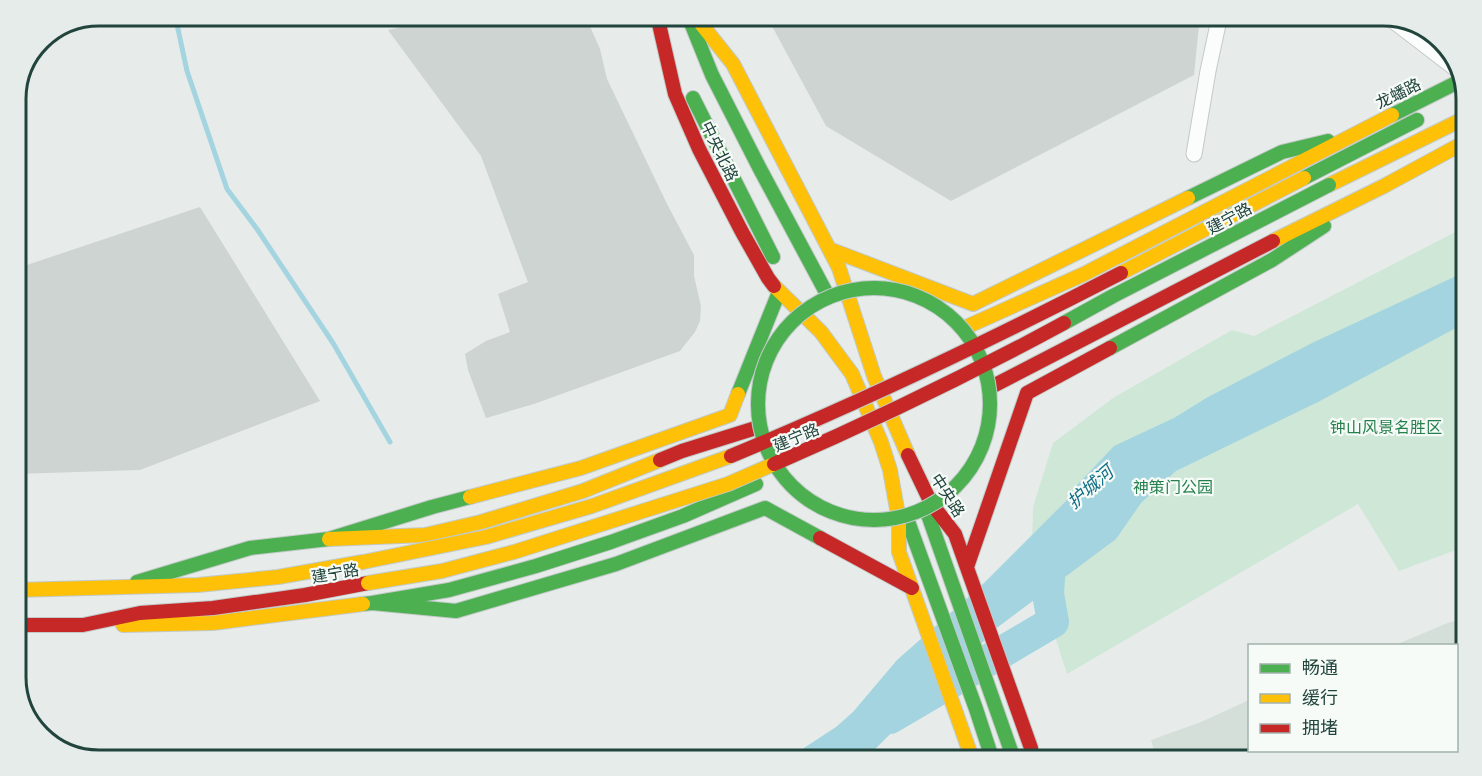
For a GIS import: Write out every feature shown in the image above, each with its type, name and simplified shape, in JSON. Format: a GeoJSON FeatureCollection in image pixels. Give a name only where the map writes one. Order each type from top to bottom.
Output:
{"type":"FeatureCollection","features":[{"type":"Feature","properties":{"kind":"main road","name":"中央北路"},"geometry":{"type":"LineString","coordinates":[[660,26],[675,94],[699,149],[742,232],[768,278],[779,292]]}},
{"type":"Feature","properties":{"kind":"main road"},"geometry":{"type":"LineString","coordinates":[[662,26],[687,87],[802,312]]}},
{"type":"Feature","properties":{"kind":"main road"},"geometry":{"type":"LineString","coordinates":[[692,26],[712,75],[744,139],[828,297]]}},
{"type":"Feature","properties":{"kind":"main road"},"geometry":{"type":"LineString","coordinates":[[703,26],[733,64],[829,249],[973,304],[1282,153],[1349,136]]}},
{"type":"Feature","properties":{"kind":"main road","name":"龙蟠路"},"geometry":{"type":"LineString","coordinates":[[1349,136],[1455,84]]}},
{"type":"Feature","properties":{"kind":"main road","name":"建宁路"},"geometry":{"type":"LineString","coordinates":[[119,587],[198,585],[278,577],[486,537],[592,506],[718,461],[818,420],[936,366],[1034,318],[1433,112]]}},
{"type":"Feature","properties":{"kind":"main road","name":"建宁路"},"geometry":{"type":"LineString","coordinates":[[83,625],[140,614],[213,608],[305,595],[442,571],[514,552],[728,484],[827,441],[994,361],[1113,296],[1329,184],[1456,122]]}},
{"type":"Feature","properties":{"kind":"main road"},"geometry":{"type":"LineString","coordinates":[[964,328],[1084,274],[1349,136]]}},
{"type":"Feature","properties":{"kind":"main road"},"geometry":{"type":"LineString","coordinates":[[991,387],[1456,147]]}},
{"type":"Feature","properties":{"kind":"main road"},"geometry":{"type":"LineString","coordinates":[[968,567],[1027,393],[1272,260],[1384,186]]}},
{"type":"Feature","properties":{"kind":"main road","name":"中央路"},"geometry":{"type":"LineString","coordinates":[[829,249],[839,268],[874,376],[915,472],[931,503],[955,534],[1031,750]]}},
{"type":"Feature","properties":{"kind":"main road"},"geometry":{"type":"LineString","coordinates":[[864,287],[901,290],[936,304],[964,328],[981,355],[991,387],[990,423],[978,458],[956,488],[926,509],[906,516],[871,521],[836,515],[805,498],[780,473],[767,451],[759,427],[758,395],[765,363],[780,335],[802,312],[828,297],[864,287]]}},
{"type":"Feature","properties":{"kind":"main road"},"geometry":{"type":"LineString","coordinates":[[329,539],[432,507],[581,468],[730,415],[779,292],[821,332],[852,374],[881,442],[895,493],[899,520],[899,552],[969,750]]}},
{"type":"Feature","properties":{"kind":"main road"},"geometry":{"type":"LineString","coordinates":[[26,590],[119,587],[250,548],[329,539],[425,535],[481,522],[583,491],[682,451],[759,427]]}},
{"type":"Feature","properties":{"kind":"main road"},"geometry":{"type":"LineString","coordinates":[[372,603],[449,591],[547,562],[673,520],[780,473]]}},
{"type":"Feature","properties":{"kind":"main road"},"geometry":{"type":"LineString","coordinates":[[372,603],[456,611],[616,564],[765,508],[912,588]]}},
{"type":"Feature","properties":{"kind":"main road"},"geometry":{"type":"LineString","coordinates":[[926,509],[1011,750]]}},
{"type":"Feature","properties":{"kind":"main road"},"geometry":{"type":"LineString","coordinates":[[906,516],[989,750]]}},
{"type":"Feature","properties":{"kind":"main road","name":"建宁路"},"geometry":{"type":"LineString","coordinates":[[26,625],[213,623],[372,603]]}},
{"type":"Feature","properties":{"kind":"street"},"geometry":{"type":"LineString","coordinates":[[1194,154],[1218,26]]}},
{"type":"Feature","properties":{"kind":"street"},"geometry":{"type":"LineString","coordinates":[[1403,28],[1446,61]]}},
{"type":"Feature","properties":{"kind":"shaded area"},"geometry":{"type":"Polygon","coordinates":[[[1456,620],[1456,644],[1398,644],[1456,620]]]}},
{"type":"Feature","properties":{"kind":"shaded area"},"geometry":{"type":"Polygon","coordinates":[[[1248,700],[1248,750],[1154,750],[1151,740],[1201,722],[1248,700]]]}},
{"type":"Feature","properties":{"kind":"green space","name":"神策门公园"},"geometry":{"type":"Polygon","coordinates":[[[1456,232],[1456,550],[1399,571],[1358,504],[1067,674],[1052,627],[1042,621],[1046,609],[1036,580],[1032,543],[1033,507],[1053,443],[1113,398],[1232,330],[1254,336],[1456,232]]]}},
{"type":"Feature","properties":{"kind":"water"},"geometry":{"type":"Polygon","coordinates":[[[1456,276],[1456,328],[1318,402],[1176,471],[1141,503],[1116,539],[998,627],[874,750],[801,750],[836,727],[853,712],[897,660],[981,586],[1066,501],[1077,485],[1114,446],[1174,418],[1208,397],[1312,343],[1456,276]]]}},
{"type":"Feature","properties":{"kind":"building"},"geometry":{"type":"Polygon","coordinates":[[[406,26],[590,26],[600,49],[607,79],[694,255],[694,276],[701,306],[700,321],[695,332],[680,351],[534,404],[486,418],[468,370],[465,354],[486,341],[510,332],[498,294],[528,282],[481,156],[388,30],[406,26]]]}},
{"type":"Feature","properties":{"kind":"building"},"geometry":{"type":"Polygon","coordinates":[[[772,26],[1199,26],[1194,75],[951,201],[826,126],[772,26]]]}},
{"type":"Feature","properties":{"kind":"building"},"geometry":{"type":"Polygon","coordinates":[[[200,207],[320,401],[140,470],[26,474],[26,265],[200,207]]]}},
{"type":"Feature","properties":{"kind":"waterway"},"geometry":{"type":"LineString","coordinates":[[177,26],[187,71],[227,189],[257,229],[333,343],[390,442]]}},
{"type":"Feature","properties":{"kind":"waterway","name":"护城河"},"geometry":{"type":"LineString","coordinates":[[890,718],[1053,622],[1048,594],[1051,546]]}},
{"type":"Feature","properties":{"kind":"traffic: fast"},"geometry":{"type":"LineString","coordinates":[[692,26],[712,75],[828,296]]}},
{"type":"Feature","properties":{"kind":"traffic: fast"},"geometry":{"type":"LineString","coordinates":[[1392,115],[1455,84]]}},
{"type":"Feature","properties":{"kind":"traffic: fast"},"geometry":{"type":"LineString","coordinates":[[693,98],[773,257]]}},
{"type":"Feature","properties":{"kind":"traffic: fast"},"geometry":{"type":"LineString","coordinates":[[1304,178],[1417,120]]}},
{"type":"Feature","properties":{"kind":"traffic: fast"},"geometry":{"type":"LineString","coordinates":[[1188,198],[1282,152],[1328,141]]}},
{"type":"Feature","properties":{"kind":"traffic: fast"},"geometry":{"type":"LineString","coordinates":[[1064,323],[1329,185]]}},
{"type":"Feature","properties":{"kind":"traffic: fast"},"geometry":{"type":"LineString","coordinates":[[1110,348],[1272,260],[1324,226]]}},
{"type":"Feature","properties":{"kind":"traffic: fast"},"geometry":{"type":"LineString","coordinates":[[863,288],[885,288],[929,301],[948,314],[964,330],[977,349],[985,370],[990,404],[988,427],[977,459],[964,478],[948,494],[929,507],[908,515],[885,520],[863,520],[819,507],[800,494],[784,478],[771,459],[763,438],[758,415],[758,393],[771,349],[784,330],[800,314],[819,301],[840,293],[863,288]]}},
{"type":"Feature","properties":{"kind":"traffic: fast"},"geometry":{"type":"LineString","coordinates":[[738,394],[779,292]]}},
{"type":"Feature","properties":{"kind":"traffic: fast"},"geometry":{"type":"LineString","coordinates":[[372,603],[449,590],[536,566],[683,516],[756,484]]}},
{"type":"Feature","properties":{"kind":"traffic: fast"},"geometry":{"type":"LineString","coordinates":[[137,582],[250,548],[329,539],[470,497]]}},
{"type":"Feature","properties":{"kind":"traffic: fast"},"geometry":{"type":"LineString","coordinates":[[363,604],[456,611],[616,564],[765,508],[820,538]]}},
{"type":"Feature","properties":{"kind":"traffic: fast"},"geometry":{"type":"LineString","coordinates":[[926,509],[1011,750]]}},
{"type":"Feature","properties":{"kind":"traffic: fast"},"geometry":{"type":"LineString","coordinates":[[906,516],[989,750]]}},
{"type":"Feature","properties":{"kind":"traffic: slow"},"geometry":{"type":"LineString","coordinates":[[703,26],[733,64],[839,268],[874,376],[908,455]]}},
{"type":"Feature","properties":{"kind":"traffic: slow"},"geometry":{"type":"LineString","coordinates":[[964,328],[1084,274],[1392,115]]}},
{"type":"Feature","properties":{"kind":"traffic: slow"},"geometry":{"type":"LineString","coordinates":[[1329,185],[1456,122]]}},
{"type":"Feature","properties":{"kind":"traffic: slow"},"geometry":{"type":"LineString","coordinates":[[1273,241],[1384,186],[1456,147]]}},
{"type":"Feature","properties":{"kind":"traffic: slow"},"geometry":{"type":"LineString","coordinates":[[1121,273],[1304,178]]}},
{"type":"Feature","properties":{"kind":"traffic: slow"},"geometry":{"type":"LineString","coordinates":[[829,249],[973,304],[1188,198]]}},
{"type":"Feature","properties":{"kind":"traffic: slow"},"geometry":{"type":"LineString","coordinates":[[774,286],[821,332],[852,374],[881,442],[890,470],[899,520],[899,552],[969,750]]}},
{"type":"Feature","properties":{"kind":"traffic: slow"},"geometry":{"type":"LineString","coordinates":[[470,497],[581,468],[730,415],[738,394]]}},
{"type":"Feature","properties":{"kind":"traffic: slow"},"geometry":{"type":"LineString","coordinates":[[363,562],[486,537],[592,506],[731,456]]}},
{"type":"Feature","properties":{"kind":"traffic: slow"},"geometry":{"type":"LineString","coordinates":[[329,539],[425,535],[481,522],[583,491],[660,460]]}},
{"type":"Feature","properties":{"kind":"traffic: slow"},"geometry":{"type":"LineString","coordinates":[[368,583],[442,571],[514,552],[728,484],[774,464]]}},
{"type":"Feature","properties":{"kind":"traffic: slow"},"geometry":{"type":"LineString","coordinates":[[26,590],[198,585],[278,577],[363,562]]}},
{"type":"Feature","properties":{"kind":"traffic: slow"},"geometry":{"type":"LineString","coordinates":[[123,625],[213,623],[363,604]]}},
{"type":"Feature","properties":{"kind":"traffic: jam"},"geometry":{"type":"LineString","coordinates":[[660,26],[675,94],[699,149],[742,232],[774,286]]}},
{"type":"Feature","properties":{"kind":"traffic: jam"},"geometry":{"type":"LineString","coordinates":[[991,387],[1273,241]]}},
{"type":"Feature","properties":{"kind":"traffic: jam"},"geometry":{"type":"LineString","coordinates":[[731,456],[928,369],[1121,273]]}},
{"type":"Feature","properties":{"kind":"traffic: jam"},"geometry":{"type":"LineString","coordinates":[[774,464],[921,396],[1064,323]]}},
{"type":"Feature","properties":{"kind":"traffic: jam"},"geometry":{"type":"LineString","coordinates":[[967,567],[1027,393],[1110,348]]}},
{"type":"Feature","properties":{"kind":"traffic: jam"},"geometry":{"type":"LineString","coordinates":[[660,460],[759,427]]}},
{"type":"Feature","properties":{"kind":"traffic: jam"},"geometry":{"type":"LineString","coordinates":[[908,455],[931,503],[955,534],[1031,750]]}},
{"type":"Feature","properties":{"kind":"traffic: jam"},"geometry":{"type":"LineString","coordinates":[[820,538],[912,588]]}},
{"type":"Feature","properties":{"kind":"traffic: jam"},"geometry":{"type":"LineString","coordinates":[[26,625],[83,625],[140,613],[213,608],[305,595],[368,583]]}},
{"type":"Feature","properties":{"kind":"park label","name":"钟山风景名胜区"},"geometry":{"type":"Point","coordinates":[1386,427]}}]}
